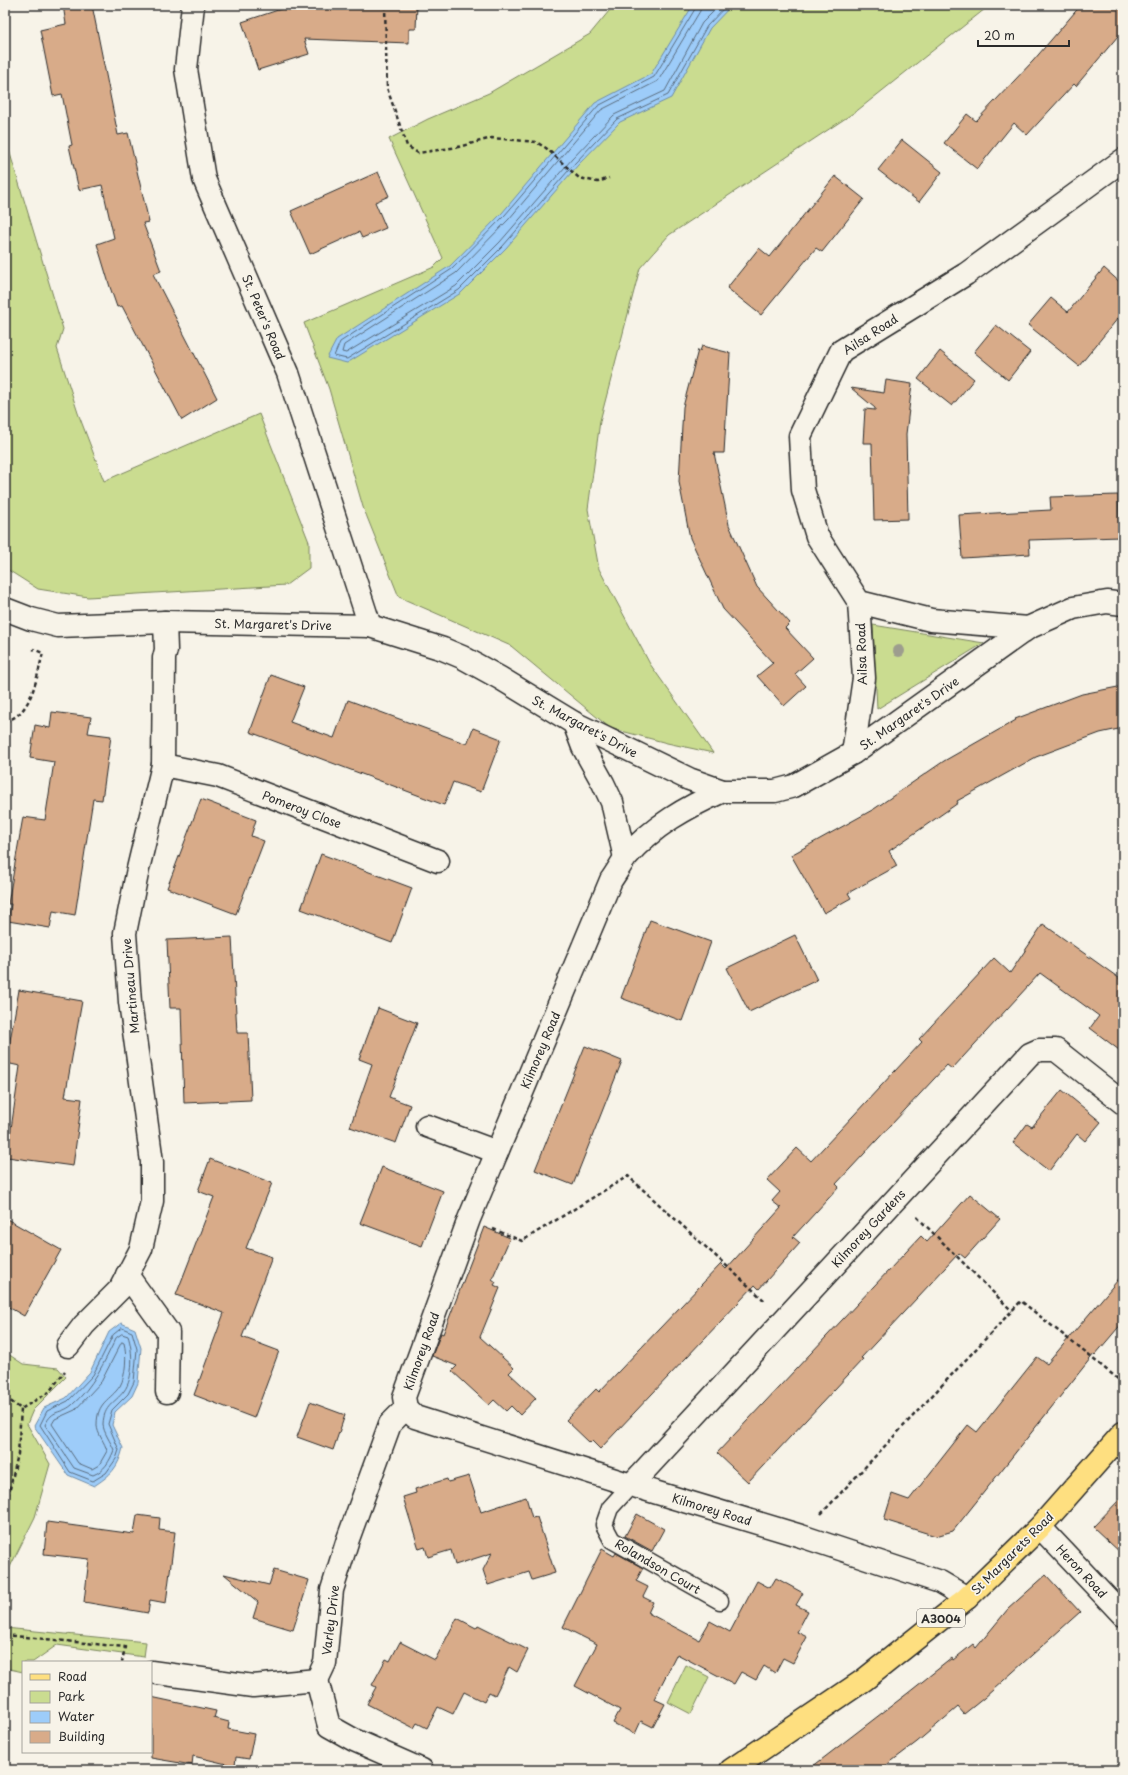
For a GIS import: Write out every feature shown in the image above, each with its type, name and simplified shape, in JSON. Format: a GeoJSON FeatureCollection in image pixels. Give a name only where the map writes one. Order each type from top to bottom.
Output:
{"type":"FeatureCollection","features":[{"type":"Feature","properties":{"kind":"main road","name":"St Margarets Road"},"geometry":{"type":"LineString","coordinates":[[731,1770],[864,1680],[967,1598],[1040,1527],[1123,1433]]}},
{"type":"Feature","properties":{"kind":"street","name":"St. Peter's Road"},"geometry":{"type":"LineString","coordinates":[[193,5],[186,69],[204,180],[288,373],[370,626]]}},
{"type":"Feature","properties":{"kind":"street","name":"Ailsa Road"},"geometry":{"type":"LineString","coordinates":[[852,753],[864,678],[859,602],[817,536],[803,490],[800,436],[841,351],[966,274],[1123,160]]}},
{"type":"Feature","properties":{"kind":"street","name":"Ailsa Road"},"geometry":{"type":"LineString","coordinates":[[859,602],[931,620],[1028,628]]}},
{"type":"Feature","properties":{"kind":"street","name":"St. Margaret's Drive"},"geometry":{"type":"LineString","coordinates":[[5,609],[31,619],[58,626],[165,622],[370,626],[443,649],[462,657],[574,723],[689,778],[723,791],[775,791],[794,786],[852,753],[1028,628],[1073,608],[1106,602],[1123,604]]}},
{"type":"Feature","properties":{"kind":"street","name":"Martineau Drive"},"geometry":{"type":"LineString","coordinates":[[68,1346],[84,1325],[120,1289],[141,1249],[152,1201],[152,1162],[130,1002],[126,932],[138,868],[163,766],[164,658],[166,650],[165,622]]}},
{"type":"Feature","properties":{"kind":"street"},"geometry":{"type":"LineString","coordinates":[[574,723],[582,747],[612,802],[625,858]]}},
{"type":"Feature","properties":{"kind":"street","name":"Pomeroy Close"},"geometry":{"type":"LineString","coordinates":[[163,766],[218,776],[438,861]]}},
{"type":"Feature","properties":{"kind":"street","name":"Kilmorey Road"},"geometry":{"type":"LineString","coordinates":[[723,791],[673,816],[641,841],[625,858],[611,880],[496,1152],[469,1220],[404,1397],[406,1408],[415,1417],[631,1485],[801,1536],[940,1582],[967,1598]]}},
{"type":"Feature","properties":{"kind":"street","name":"Kilmorey Gardens"},"geometry":{"type":"LineString","coordinates":[[631,1485],[1030,1054],[1039,1050],[1056,1050],[1123,1103]]}},
{"type":"Feature","properties":{"kind":"street"},"geometry":{"type":"LineString","coordinates":[[427,1126],[496,1152]]}},
{"type":"Feature","properties":{"kind":"street"},"geometry":{"type":"LineString","coordinates":[[127,1275],[168,1332],[167,1392]]}},
{"type":"Feature","properties":{"kind":"street","name":"Varley Drive"},"geometry":{"type":"LineString","coordinates":[[317,1680],[325,1663],[332,1590],[348,1539],[390,1424],[406,1408]]}},
{"type":"Feature","properties":{"kind":"street","name":"Heron Road"},"geometry":{"type":"LineString","coordinates":[[1040,1527],[1123,1615]]}},
{"type":"Feature","properties":{"kind":"street"},"geometry":{"type":"LineString","coordinates":[[152,1672],[253,1686],[317,1680],[329,1726],[354,1740],[422,1770]]}},
{"type":"Feature","properties":{"kind":"lane","name":"Rolandson Court"},"geometry":{"type":"LineString","coordinates":[[631,1485],[610,1508],[604,1525],[612,1540],[720,1601]]}},
{"type":"Feature","properties":{"kind":"path"},"geometry":{"type":"LineString","coordinates":[[385,5],[386,88],[407,146],[418,153],[458,147],[492,138],[536,142],[546,148],[579,178],[598,182],[608,178]]}},
{"type":"Feature","properties":{"kind":"path"},"geometry":{"type":"LineString","coordinates":[[5,721],[13,719],[31,698],[41,661]]}},
{"type":"Feature","properties":{"kind":"path"},"geometry":{"type":"LineString","coordinates":[[469,1220],[522,1241],[628,1176],[784,1319]]}},
{"type":"Feature","properties":{"kind":"path"},"geometry":{"type":"LineString","coordinates":[[897,1197],[1012,1311]]}},
{"type":"Feature","properties":{"kind":"path"},"geometry":{"type":"LineString","coordinates":[[801,1536],[1021,1301],[1123,1383]]}},
{"type":"Feature","properties":{"kind":"path"},"geometry":{"type":"LineString","coordinates":[[21,1409],[49,1392],[72,1362],[68,1346]]}},
{"type":"Feature","properties":{"kind":"path"},"geometry":{"type":"LineString","coordinates":[[5,1397],[21,1409]]}},
{"type":"Feature","properties":{"kind":"path"},"geometry":{"type":"LineString","coordinates":[[5,1510],[18,1454],[21,1409]]}},
{"type":"Feature","properties":{"kind":"path"},"geometry":{"type":"LineString","coordinates":[[5,1635],[125,1647],[122,1661]]}},
{"type":"Feature","properties":{"kind":"green space"},"geometry":{"type":"Polygon","coordinates":[[[614,5],[990,5],[858,110],[669,235],[640,268],[600,421],[588,509],[599,569],[650,664],[713,753],[610,728],[511,646],[399,597],[363,507],[329,389],[304,323],[434,267],[443,258],[389,139],[428,119],[489,93],[590,34],[614,5]]]}},
{"type":"Feature","properties":{"kind":"green space"},"geometry":{"type":"Polygon","coordinates":[[[5,137],[63,329],[57,348],[78,413],[104,481],[259,414],[309,542],[309,568],[286,585],[88,597],[38,589],[5,568],[5,137]]]}},
{"type":"Feature","properties":{"kind":"green space"},"geometry":{"type":"Polygon","coordinates":[[[873,625],[984,643],[877,709],[873,625]]]}},
{"type":"Feature","properties":{"kind":"green space"},"geometry":{"type":"Polygon","coordinates":[[[5,1352],[23,1364],[58,1368],[66,1377],[33,1410],[27,1424],[50,1464],[35,1517],[5,1577],[5,1352]]]}},
{"type":"Feature","properties":{"kind":"green space"},"geometry":{"type":"Polygon","coordinates":[[[5,1628],[146,1642],[144,1657],[57,1645],[34,1661],[22,1661],[22,1672],[5,1668],[5,1628]]]}},
{"type":"Feature","properties":{"kind":"green space"},"geometry":{"type":"Polygon","coordinates":[[[686,1665],[709,1677],[691,1714],[668,1702],[686,1665]]]}},
{"type":"Feature","properties":{"kind":"water"},"geometry":{"type":"Polygon","coordinates":[[[693,5],[732,5],[710,28],[671,98],[620,122],[578,165],[506,248],[461,293],[347,363],[327,358],[337,339],[450,266],[502,213],[595,103],[651,74],[693,5]]]}},
{"type":"Feature","properties":{"kind":"water"},"geometry":{"type":"Polygon","coordinates":[[[121,1323],[135,1329],[141,1348],[138,1383],[132,1396],[115,1412],[112,1425],[123,1448],[119,1461],[105,1478],[94,1486],[68,1475],[34,1426],[44,1408],[66,1398],[90,1372],[109,1332],[121,1323]]]}},
{"type":"Feature","properties":{"kind":"building"},"geometry":{"type":"Polygon","coordinates":[[[63,5],[92,5],[118,135],[128,133],[149,222],[143,223],[161,271],[153,274],[217,398],[182,420],[122,306],[117,307],[110,287],[97,244],[114,238],[102,185],[79,190],[69,146],[72,145],[62,94],[53,96],[40,30],[66,24],[63,5]]]}},
{"type":"Feature","properties":{"kind":"building"},"geometry":{"type":"Polygon","coordinates":[[[293,5],[417,5],[416,29],[409,29],[409,43],[304,39],[309,54],[258,70],[242,22],[293,5]]]}},
{"type":"Feature","properties":{"kind":"building"},"geometry":{"type":"Polygon","coordinates":[[[1081,5],[1123,5],[1123,30],[1076,86],[1074,84],[1027,135],[1014,123],[977,169],[944,143],[967,114],[976,121],[1033,61],[1081,5]]]}},
{"type":"Feature","properties":{"kind":"building"},"geometry":{"type":"Polygon","coordinates":[[[902,140],[942,172],[919,202],[878,170],[902,140]]]}},
{"type":"Feature","properties":{"kind":"building"},"geometry":{"type":"Polygon","coordinates":[[[378,172],[389,196],[375,202],[386,228],[362,238],[359,232],[310,254],[291,211],[378,172]]]}},
{"type":"Feature","properties":{"kind":"building"},"geometry":{"type":"Polygon","coordinates":[[[835,176],[864,199],[822,252],[816,248],[761,315],[727,288],[759,248],[770,257],[835,176]]]}},
{"type":"Feature","properties":{"kind":"building"},"geometry":{"type":"Polygon","coordinates":[[[1104,268],[1123,285],[1123,312],[1079,366],[1028,325],[1051,298],[1068,312],[1104,268]]]}},
{"type":"Feature","properties":{"kind":"building"},"geometry":{"type":"Polygon","coordinates":[[[996,325],[1030,352],[1008,380],[974,352],[996,325]]]}},
{"type":"Feature","properties":{"kind":"building"},"geometry":{"type":"Polygon","coordinates":[[[702,346],[730,353],[724,453],[714,453],[729,525],[757,587],[790,623],[785,628],[813,658],[795,674],[806,686],[784,706],[757,676],[773,663],[723,609],[690,538],[679,482],[683,407],[698,350],[700,351],[702,346]]]}},
{"type":"Feature","properties":{"kind":"building"},"geometry":{"type":"Polygon","coordinates":[[[940,351],[974,379],[952,406],[918,379],[940,351]]]}},
{"type":"Feature","properties":{"kind":"building"},"geometry":{"type":"Polygon","coordinates":[[[886,380],[912,384],[906,434],[908,519],[874,520],[872,443],[863,443],[865,409],[875,410],[875,408],[851,388],[884,393],[886,380]]]}},
{"type":"Feature","properties":{"kind":"building"},"geometry":{"type":"Polygon","coordinates":[[[1118,495],[1120,537],[1029,540],[1030,554],[962,558],[959,515],[1051,510],[1050,497],[1118,495]]]}},
{"type":"Feature","properties":{"kind":"building"},"geometry":{"type":"Polygon","coordinates":[[[271,675],[304,687],[290,722],[334,738],[348,700],[467,744],[473,728],[501,739],[481,792],[453,782],[444,805],[250,732],[271,675]]]}},
{"type":"Feature","properties":{"kind":"building"},"geometry":{"type":"Polygon","coordinates":[[[1123,686],[1123,728],[1100,733],[1036,757],[957,801],[958,803],[889,851],[897,866],[848,893],[851,898],[824,913],[791,855],[874,809],[944,761],[1016,720],[1015,719],[1082,694],[1123,686]]]}},
{"type":"Feature","properties":{"kind":"building"},"geometry":{"type":"Polygon","coordinates":[[[52,712],[91,717],[88,733],[111,736],[102,800],[93,799],[75,915],[53,911],[50,928],[8,921],[11,904],[8,904],[23,817],[45,820],[54,762],[30,758],[35,725],[50,728],[52,712]]]}},
{"type":"Feature","properties":{"kind":"building"},"geometry":{"type":"Polygon","coordinates":[[[201,799],[256,820],[251,836],[264,841],[236,914],[167,888],[201,799]]]}},
{"type":"Feature","properties":{"kind":"building"},"geometry":{"type":"Polygon","coordinates":[[[321,854],[412,888],[392,943],[301,909],[321,854]]]}},
{"type":"Feature","properties":{"kind":"building"},"geometry":{"type":"Polygon","coordinates":[[[650,920],[711,942],[682,1021],[621,998],[650,920]]]}},
{"type":"Feature","properties":{"kind":"building"},"geometry":{"type":"Polygon","coordinates":[[[1043,924],[1123,981],[1123,1053],[1090,1028],[1099,1016],[1040,973],[952,1069],[947,1065],[836,1184],[839,1187],[793,1237],[800,1243],[759,1289],[755,1285],[600,1449],[592,1441],[590,1443],[566,1420],[596,1389],[599,1392],[721,1264],[726,1269],[781,1208],[772,1201],[780,1192],[767,1180],[797,1148],[811,1161],[922,1042],[919,1039],[994,958],[1010,973],[1043,924]]]}},
{"type":"Feature","properties":{"kind":"building"},"geometry":{"type":"Polygon","coordinates":[[[795,935],[817,980],[749,1012],[727,968],[795,935]]]}},
{"type":"Feature","properties":{"kind":"building"},"geometry":{"type":"Polygon","coordinates":[[[232,937],[237,1033],[248,1033],[251,1100],[184,1103],[181,1008],[170,1008],[167,940],[232,937]]]}},
{"type":"Feature","properties":{"kind":"building"},"geometry":{"type":"Polygon","coordinates":[[[19,990],[82,1001],[65,1097],[82,1099],[73,1166],[7,1157],[20,1066],[6,1063],[19,990]]]}},
{"type":"Feature","properties":{"kind":"building"},"geometry":{"type":"Polygon","coordinates":[[[378,1008],[417,1023],[389,1097],[410,1105],[396,1143],[350,1127],[372,1064],[359,1059],[378,1008]]]}},
{"type":"Feature","properties":{"kind":"building"},"geometry":{"type":"Polygon","coordinates":[[[585,1046],[622,1061],[573,1185],[535,1170],[585,1046]]]}},
{"type":"Feature","properties":{"kind":"building"},"geometry":{"type":"Polygon","coordinates":[[[1062,1090],[1101,1122],[1085,1141],[1077,1134],[1049,1171],[1013,1143],[1027,1124],[1032,1127],[1062,1090]]]}},
{"type":"Feature","properties":{"kind":"building"},"geometry":{"type":"Polygon","coordinates":[[[210,1159],[272,1183],[246,1248],[272,1257],[242,1337],[279,1351],[254,1418],[194,1395],[224,1313],[176,1295],[214,1197],[198,1191],[210,1159]]]}},
{"type":"Feature","properties":{"kind":"building"},"geometry":{"type":"Polygon","coordinates":[[[382,1167],[443,1191],[422,1246],[360,1223],[382,1167]]]}},
{"type":"Feature","properties":{"kind":"building"},"geometry":{"type":"Polygon","coordinates":[[[970,1194],[1000,1219],[965,1258],[959,1253],[861,1358],[863,1359],[748,1482],[717,1453],[921,1236],[927,1242],[970,1194]]]}},
{"type":"Feature","properties":{"kind":"building"},"geometry":{"type":"Polygon","coordinates":[[[5,1218],[61,1250],[24,1316],[5,1305],[5,1218]]]}},
{"type":"Feature","properties":{"kind":"building"},"geometry":{"type":"Polygon","coordinates":[[[484,1227],[510,1238],[492,1279],[496,1282],[494,1285],[500,1288],[480,1337],[514,1368],[509,1373],[536,1398],[520,1415],[511,1406],[506,1411],[494,1400],[489,1405],[452,1371],[457,1366],[432,1356],[441,1333],[443,1334],[484,1227]]]}},
{"type":"Feature","properties":{"kind":"building"},"geometry":{"type":"Polygon","coordinates":[[[1123,1274],[1123,1322],[1095,1355],[1094,1354],[953,1531],[936,1536],[884,1520],[892,1494],[909,1500],[968,1425],[977,1432],[1037,1357],[1047,1364],[1123,1274]]]}},
{"type":"Feature","properties":{"kind":"building"},"geometry":{"type":"Polygon","coordinates":[[[310,1402],[345,1415],[333,1450],[297,1437],[310,1402]]]}},
{"type":"Feature","properties":{"kind":"building"},"geometry":{"type":"Polygon","coordinates":[[[469,1476],[481,1512],[526,1497],[532,1518],[537,1517],[555,1573],[532,1580],[529,1572],[488,1585],[483,1570],[492,1553],[455,1565],[451,1550],[428,1557],[425,1547],[419,1549],[403,1497],[416,1493],[415,1489],[447,1479],[448,1482],[469,1476]]]}},
{"type":"Feature","properties":{"kind":"building"},"geometry":{"type":"Polygon","coordinates":[[[1123,1496],[1123,1555],[1093,1527],[1123,1496]]]}},
{"type":"Feature","properties":{"kind":"building"},"geometry":{"type":"Polygon","coordinates":[[[637,1514],[664,1529],[652,1551],[625,1536],[637,1514]]]}},
{"type":"Feature","properties":{"kind":"building"},"geometry":{"type":"Polygon","coordinates":[[[137,1515],[160,1518],[159,1530],[175,1532],[166,1603],[150,1600],[148,1613],[84,1602],[89,1559],[44,1554],[47,1522],[134,1534],[137,1515]]]}},
{"type":"Feature","properties":{"kind":"building"},"geometry":{"type":"Polygon","coordinates":[[[602,1549],[614,1556],[616,1553],[643,1568],[636,1581],[648,1587],[643,1597],[653,1602],[648,1613],[699,1640],[710,1621],[730,1632],[757,1581],[770,1588],[776,1578],[803,1593],[796,1605],[808,1611],[797,1632],[807,1637],[793,1663],[783,1658],[775,1673],[764,1666],[756,1680],[741,1672],[734,1684],[677,1654],[654,1699],[665,1704],[653,1727],[641,1721],[635,1734],[613,1723],[620,1710],[575,1686],[597,1644],[563,1627],[602,1549]]]}},
{"type":"Feature","properties":{"kind":"building"},"geometry":{"type":"Polygon","coordinates":[[[274,1570],[309,1580],[293,1630],[253,1618],[258,1602],[224,1574],[269,1585],[274,1570]]]}},
{"type":"Feature","properties":{"kind":"building"},"geometry":{"type":"Polygon","coordinates":[[[1046,1575],[1080,1612],[984,1698],[964,1714],[958,1707],[917,1742],[880,1770],[808,1770],[952,1658],[953,1660],[973,1644],[976,1648],[1008,1609],[1046,1575]]]}},
{"type":"Feature","properties":{"kind":"building"},"geometry":{"type":"Polygon","coordinates":[[[457,1618],[476,1628],[478,1625],[528,1650],[517,1672],[509,1667],[495,1695],[489,1692],[484,1702],[464,1692],[453,1714],[438,1707],[427,1728],[417,1723],[414,1728],[367,1704],[376,1687],[372,1685],[386,1659],[390,1661],[400,1642],[435,1660],[457,1618]]]}},
{"type":"Feature","properties":{"kind":"building"},"geometry":{"type":"Polygon","coordinates":[[[152,1697],[216,1711],[214,1718],[229,1722],[228,1729],[254,1734],[249,1759],[236,1757],[235,1766],[193,1756],[192,1765],[151,1758],[152,1697]]]}}]}
